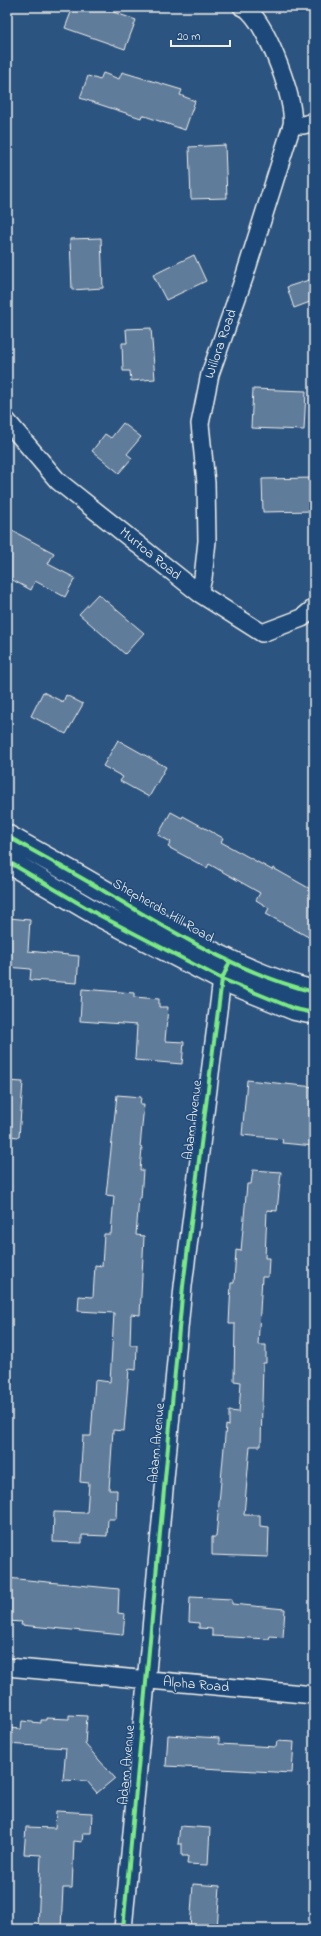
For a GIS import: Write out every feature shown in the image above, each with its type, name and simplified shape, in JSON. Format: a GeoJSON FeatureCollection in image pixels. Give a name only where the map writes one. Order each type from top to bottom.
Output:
{"type":"FeatureCollection","features":[{"type":"Feature","properties":{"kind":"main road","name":"Shepherds Hill Road"},"geometry":{"type":"LineString","coordinates":[[7,836],[162,925],[226,970],[295,1009],[314,1013]]}},
{"type":"Feature","properties":{"kind":"main road","name":"Shepherds Hill Road"},"geometry":{"type":"LineString","coordinates":[[7,861],[97,914],[226,970],[314,992]]}},
{"type":"Feature","properties":{"kind":"street"},"geometry":{"type":"LineString","coordinates":[[242,7],[250,12],[270,42],[286,88],[293,118],[292,125],[303,125],[314,122]]}},
{"type":"Feature","properties":{"kind":"street","name":"Willora Road"},"geometry":{"type":"LineString","coordinates":[[198,593],[203,578],[207,541],[206,483],[200,424],[210,374],[244,278],[292,125]]}},
{"type":"Feature","properties":{"kind":"street","name":"Murtoa Road"},"geometry":{"type":"LineString","coordinates":[[7,421],[58,481],[198,593],[262,633],[302,618],[314,608]]}},
{"type":"Feature","properties":{"kind":"street","name":"Adam Avenue"},"geometry":{"type":"LineString","coordinates":[[123,1929],[183,1286],[226,970]]}},
{"type":"Feature","properties":{"kind":"street","name":"Alpha Road"},"geometry":{"type":"LineString","coordinates":[[7,1668],[314,1695]]}},
{"type":"Feature","properties":{"kind":"building"},"geometry":{"type":"Polygon","coordinates":[[[73,7],[99,7],[136,20],[125,49],[65,28],[73,7]]]}},
{"type":"Feature","properties":{"kind":"building"},"geometry":{"type":"Polygon","coordinates":[[[122,72],[182,90],[180,95],[195,101],[185,130],[142,115],[141,118],[80,98],[88,76],[100,80],[103,73],[119,79],[122,72]]]}},
{"type":"Feature","properties":{"kind":"building"},"geometry":{"type":"Polygon","coordinates":[[[225,145],[227,198],[191,199],[189,147],[225,145]]]}},
{"type":"Feature","properties":{"kind":"building"},"geometry":{"type":"Polygon","coordinates":[[[101,238],[103,288],[72,290],[70,239],[101,238]]]}},
{"type":"Feature","properties":{"kind":"building"},"geometry":{"type":"Polygon","coordinates":[[[194,255],[206,281],[166,300],[153,275],[194,255]]]}},
{"type":"Feature","properties":{"kind":"building"},"geometry":{"type":"Polygon","coordinates":[[[312,279],[310,302],[294,308],[287,287],[312,279]]]}},
{"type":"Feature","properties":{"kind":"building"},"geometry":{"type":"Polygon","coordinates":[[[151,328],[155,379],[131,381],[130,371],[123,371],[122,343],[127,343],[126,329],[151,328]]]}},
{"type":"Feature","properties":{"kind":"building"},"geometry":{"type":"Polygon","coordinates":[[[253,389],[306,391],[304,430],[251,428],[253,389]]]}},
{"type":"Feature","properties":{"kind":"building"},"geometry":{"type":"Polygon","coordinates":[[[123,423],[141,437],[127,454],[132,458],[119,473],[92,451],[105,434],[111,438],[123,423]]]}},
{"type":"Feature","properties":{"kind":"building"},"geometry":{"type":"Polygon","coordinates":[[[314,478],[314,511],[263,512],[262,479],[314,478]]]}},
{"type":"Feature","properties":{"kind":"building"},"geometry":{"type":"Polygon","coordinates":[[[7,528],[54,553],[48,564],[75,578],[65,597],[35,581],[31,590],[7,577],[7,528]]]}},
{"type":"Feature","properties":{"kind":"building"},"geometry":{"type":"Polygon","coordinates":[[[98,594],[144,633],[125,654],[79,614],[98,594]]]}},
{"type":"Feature","properties":{"kind":"building"},"geometry":{"type":"Polygon","coordinates":[[[43,692],[63,702],[66,695],[83,704],[66,734],[31,716],[43,692]]]}},
{"type":"Feature","properties":{"kind":"building"},"geometry":{"type":"Polygon","coordinates":[[[118,740],[166,767],[149,797],[120,781],[123,777],[103,766],[118,740]]]}},
{"type":"Feature","properties":{"kind":"building"},"geometry":{"type":"Polygon","coordinates":[[[171,812],[182,818],[183,816],[223,838],[221,842],[272,870],[273,868],[314,891],[314,940],[266,914],[269,908],[256,900],[260,893],[209,864],[207,868],[168,847],[171,842],[158,835],[171,812]]]}},
{"type":"Feature","properties":{"kind":"building"},"geometry":{"type":"Polygon","coordinates":[[[9,918],[30,920],[28,951],[79,956],[77,983],[30,980],[31,969],[7,967],[9,918]]]}},
{"type":"Feature","properties":{"kind":"building"},"geometry":{"type":"Polygon","coordinates":[[[82,989],[134,993],[134,997],[159,999],[159,1007],[168,1007],[165,1041],[184,1042],[182,1064],[135,1060],[137,1025],[80,1021],[82,989]]]}},
{"type":"Feature","properties":{"kind":"building"},"geometry":{"type":"Polygon","coordinates":[[[247,1080],[314,1087],[314,1146],[282,1143],[283,1139],[242,1135],[247,1080]]]}},
{"type":"Feature","properties":{"kind":"building"},"geometry":{"type":"Polygon","coordinates":[[[7,1081],[23,1082],[19,1137],[7,1136],[7,1081]]]}},
{"type":"Feature","properties":{"kind":"building"},"geometry":{"type":"Polygon","coordinates":[[[117,1095],[141,1097],[140,1105],[144,1105],[140,1147],[142,1148],[140,1170],[143,1170],[136,1235],[144,1236],[140,1315],[131,1314],[130,1345],[137,1345],[136,1370],[129,1369],[124,1431],[113,1430],[109,1490],[117,1490],[116,1519],[108,1519],[107,1536],[82,1535],[82,1543],[53,1542],[54,1512],[87,1513],[89,1483],[80,1482],[83,1436],[91,1436],[95,1380],[110,1382],[114,1313],[78,1311],[79,1296],[93,1297],[95,1265],[102,1266],[104,1234],[111,1234],[114,1196],[106,1195],[117,1095]]]}},
{"type":"Feature","properties":{"kind":"building"},"geometry":{"type":"Polygon","coordinates":[[[253,1170],[281,1172],[277,1211],[267,1210],[265,1258],[269,1258],[268,1277],[262,1277],[258,1345],[266,1345],[266,1363],[263,1363],[261,1446],[250,1446],[244,1515],[260,1515],[260,1526],[269,1527],[268,1557],[212,1555],[212,1537],[216,1537],[226,1425],[229,1426],[229,1411],[239,1412],[241,1382],[234,1381],[235,1324],[229,1324],[231,1283],[234,1283],[236,1250],[241,1251],[247,1184],[251,1184],[253,1170]]]}},
{"type":"Feature","properties":{"kind":"building"},"geometry":{"type":"Polygon","coordinates":[[[7,1578],[119,1589],[118,1613],[125,1614],[123,1635],[21,1625],[22,1622],[7,1621],[7,1578]]]}},
{"type":"Feature","properties":{"kind":"building"},"geometry":{"type":"Polygon","coordinates":[[[190,1597],[232,1599],[232,1604],[285,1609],[283,1637],[270,1636],[269,1639],[212,1636],[212,1629],[199,1628],[199,1623],[189,1622],[190,1597]]]}},
{"type":"Feature","properties":{"kind":"building"},"geometry":{"type":"Polygon","coordinates":[[[69,1715],[87,1716],[85,1744],[115,1778],[97,1793],[87,1781],[63,1780],[66,1748],[7,1744],[7,1728],[21,1729],[22,1721],[41,1723],[41,1720],[46,1720],[46,1718],[69,1719],[69,1715]]]}},
{"type":"Feature","properties":{"kind":"building"},"geometry":{"type":"Polygon","coordinates":[[[168,1735],[219,1738],[219,1744],[276,1747],[277,1741],[294,1742],[292,1773],[166,1766],[168,1735]]]}},
{"type":"Feature","properties":{"kind":"building"},"geometry":{"type":"Polygon","coordinates":[[[56,1811],[92,1813],[91,1833],[83,1833],[82,1842],[74,1841],[72,1888],[63,1888],[61,1929],[38,1929],[41,1855],[24,1854],[26,1827],[55,1828],[56,1811]]]}},
{"type":"Feature","properties":{"kind":"building"},"geometry":{"type":"Polygon","coordinates":[[[180,1826],[210,1828],[208,1865],[187,1864],[188,1856],[182,1856],[182,1844],[178,1844],[180,1826]]]}},
{"type":"Feature","properties":{"kind":"building"},"geometry":{"type":"Polygon","coordinates":[[[193,1884],[220,1886],[217,1929],[190,1929],[193,1884]]]}},
{"type":"Feature","properties":{"kind":"cycle path"},"geometry":{"type":"LineString","coordinates":[[7,836],[207,950],[260,974],[314,992]]}},
{"type":"Feature","properties":{"kind":"cycle path"},"geometry":{"type":"LineString","coordinates":[[7,861],[97,914],[222,979],[295,1009],[314,1013]]}},
{"type":"Feature","properties":{"kind":"cycle path"},"geometry":{"type":"LineString","coordinates":[[123,1929],[183,1286],[222,979],[230,961]]}}]}
